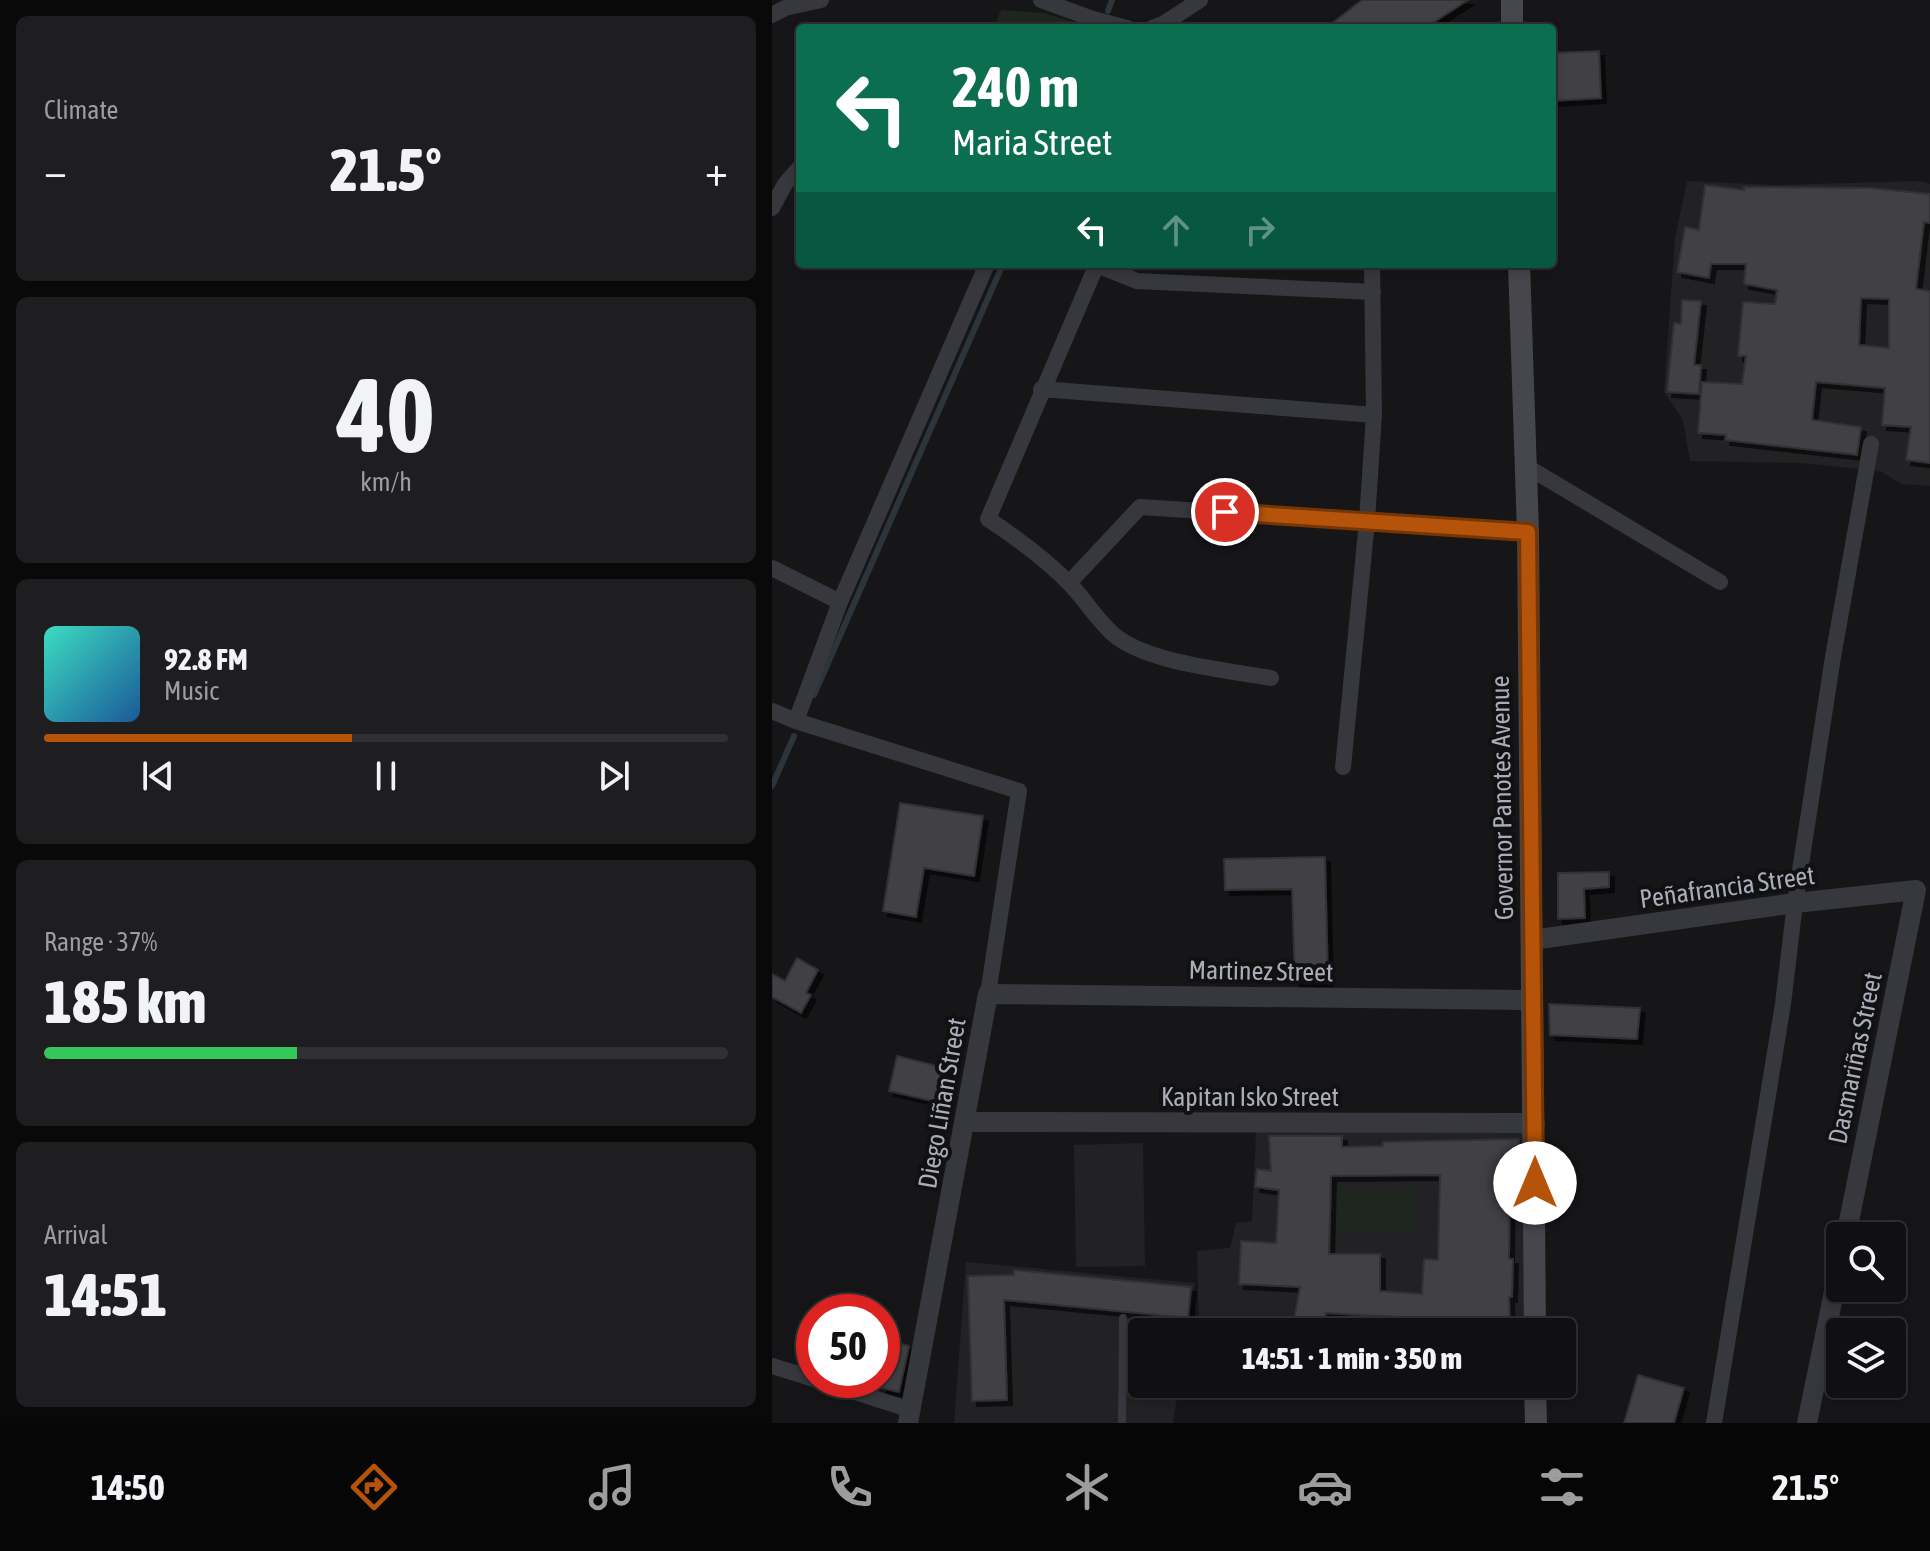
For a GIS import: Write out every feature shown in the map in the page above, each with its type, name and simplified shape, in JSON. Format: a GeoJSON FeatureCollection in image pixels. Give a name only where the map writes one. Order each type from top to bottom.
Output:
{"type":"FeatureCollection","features":[{"type":"Feature","properties":{"kind":"main road"},"geometry":{"type":"LineString","coordinates":[[1512,0],[1512,24]]}},
{"type":"Feature","properties":{"kind":"main road","name":"Governor Panotes Avenue"},"geometry":{"type":"LineString","coordinates":[[1519,268],[1528,532],[1535,1318]]}},
{"type":"Feature","properties":{"kind":"main road"},"geometry":{"type":"LineString","coordinates":[[1535,1398],[1536,1423]]}},
{"type":"Feature","properties":{"kind":"street"},"geometry":{"type":"LineString","coordinates":[[772,15],[785,8],[821,0]]}},
{"type":"Feature","properties":{"kind":"street"},"geometry":{"type":"LineString","coordinates":[[1041,0],[1092,24]]}},
{"type":"Feature","properties":{"kind":"street"},"geometry":{"type":"LineString","coordinates":[[1163,24],[1200,0]]}},
{"type":"Feature","properties":{"kind":"street"},"geometry":{"type":"LineString","coordinates":[[772,208],[796,172]]}},
{"type":"Feature","properties":{"kind":"street"},"geometry":{"type":"LineString","coordinates":[[772,711],[796,721],[840,602],[985,268]]}},
{"type":"Feature","properties":{"kind":"street"},"geometry":{"type":"LineString","coordinates":[[1095,268],[988,519],[1025,543],[1069,583],[1118,637],[1181,662],[1271,678]]}},
{"type":"Feature","properties":{"kind":"street"},"geometry":{"type":"LineString","coordinates":[[1106,268],[1137,281],[1373,292]]}},
{"type":"Feature","properties":{"kind":"street"},"geometry":{"type":"LineString","coordinates":[[1343,767],[1374,415],[1372,268]]}},
{"type":"Feature","properties":{"kind":"street"},"geometry":{"type":"LineString","coordinates":[[1041,389],[1374,415]]}},
{"type":"Feature","properties":{"kind":"street"},"geometry":{"type":"LineString","coordinates":[[1714,1423],[1783,1004],[1795,903],[1833,657],[1871,444]]}},
{"type":"Feature","properties":{"kind":"street"},"geometry":{"type":"LineString","coordinates":[[1526,466],[1720,582]]}},
{"type":"Feature","properties":{"kind":"street"},"geometry":{"type":"LineString","coordinates":[[1069,583],[1140,507],[1528,532]]}},
{"type":"Feature","properties":{"kind":"street"},"geometry":{"type":"LineString","coordinates":[[772,568],[840,602]]}},
{"type":"Feature","properties":{"kind":"street","name":"Diego Liñan Street"},"geometry":{"type":"LineString","coordinates":[[796,721],[1019,791],[966,1122],[910,1416]]}},
{"type":"Feature","properties":{"kind":"street","name":"Peñafrancia Street"},"geometry":{"type":"LineString","coordinates":[[1532,940],[1795,903],[1923,889]]}},
{"type":"Feature","properties":{"kind":"street","name":"Dasmariñas Street"},"geometry":{"type":"LineString","coordinates":[[1849,1222],[1923,889]]}},
{"type":"Feature","properties":{"kind":"street","name":"Martinez Street"},"geometry":{"type":"LineString","coordinates":[[988,994],[1533,1000]]}},
{"type":"Feature","properties":{"kind":"street","name":"Kapitan Isko Street"},"geometry":{"type":"LineString","coordinates":[[966,1122],[1535,1123]]}},
{"type":"Feature","properties":{"kind":"street"},"geometry":{"type":"LineString","coordinates":[[1807,1423],[1832,1302]]}},
{"type":"Feature","properties":{"kind":"street"},"geometry":{"type":"LineString","coordinates":[[772,1366],[796,1374]]}},
{"type":"Feature","properties":{"kind":"street"},"geometry":{"type":"LineString","coordinates":[[862,1398],[910,1416]]}},
{"type":"Feature","properties":{"kind":"lane"},"geometry":{"type":"LineString","coordinates":[[1122,1423],[1123,1318]]}},
{"type":"Feature","properties":{"kind":"shaded area"},"geometry":{"type":"Polygon","coordinates":[[[1001,10],[1043,13],[1081,24],[996,24],[1001,10]]]}},
{"type":"Feature","properties":{"kind":"shaded area"},"geometry":{"type":"Polygon","coordinates":[[[1687,181],[1776,185],[1919,181],[1930,184],[1930,486],[1901,484],[1880,471],[1800,463],[1690,461],[1683,420],[1664,392],[1675,238],[1687,181]]]}},
{"type":"Feature","properties":{"kind":"shaded area"},"geometry":{"type":"Polygon","coordinates":[[[1256,1131],[1527,1133],[1526,1318],[1199,1318],[1197,1251],[1230,1248],[1236,1223],[1252,1221],[1256,1131]]]}},
{"type":"Feature","properties":{"kind":"shaded area"},"geometry":{"type":"Polygon","coordinates":[[[1143,1143],[1145,1266],[1076,1267],[1074,1145],[1143,1143]]]}},
{"type":"Feature","properties":{"kind":"shaded area"},"geometry":{"type":"Polygon","coordinates":[[[1334,1189],[1415,1189],[1415,1233],[1335,1233],[1334,1189]]]}},
{"type":"Feature","properties":{"kind":"shaded area"},"geometry":{"type":"Polygon","coordinates":[[[966,1262],[1195,1283],[1189,1318],[1128,1318],[1128,1398],[1177,1398],[1173,1423],[954,1423],[966,1262]]]}},
{"type":"Feature","properties":{"kind":"shaded area"},"geometry":{"type":"Polygon","coordinates":[[[1363,1398],[1526,1398],[1526,1399],[1363,1398]]]}},
{"type":"Feature","properties":{"kind":"building"},"geometry":{"type":"Polygon","coordinates":[[[1362,0],[1468,0],[1431,24],[1331,24],[1362,0]]]}},
{"type":"Feature","properties":{"kind":"building"},"geometry":{"type":"Polygon","coordinates":[[[1599,51],[1601,98],[1556,101],[1556,53],[1599,51]]]}},
{"type":"Feature","properties":{"kind":"building"},"geometry":{"type":"Polygon","coordinates":[[[1705,185],[1744,190],[1744,187],[1869,188],[1930,194],[1930,223],[1924,222],[1916,289],[1930,291],[1930,463],[1906,460],[1911,427],[1882,425],[1885,388],[1816,382],[1812,420],[1861,427],[1857,455],[1725,440],[1726,435],[1698,433],[1702,382],[1742,384],[1746,356],[1738,356],[1743,302],[1775,304],[1777,290],[1744,284],[1746,264],[1711,264],[1709,278],[1677,272],[1685,227],[1699,230],[1705,185]],[[1861,298],[1859,345],[1889,348],[1889,299],[1861,298]]]}},
{"type":"Feature","properties":{"kind":"building"},"geometry":{"type":"Polygon","coordinates":[[[1682,300],[1701,301],[1694,365],[1701,365],[1699,394],[1667,392],[1674,323],[1681,324],[1682,300]]]}},
{"type":"Feature","properties":{"kind":"building"},"geometry":{"type":"Polygon","coordinates":[[[900,803],[983,816],[974,876],[924,868],[916,917],[883,911],[900,803]]]}},
{"type":"Feature","properties":{"kind":"building"},"geometry":{"type":"Polygon","coordinates":[[[1325,857],[1328,982],[1295,982],[1292,889],[1225,890],[1224,859],[1325,857]]]}},
{"type":"Feature","properties":{"kind":"building"},"geometry":{"type":"Polygon","coordinates":[[[1609,872],[1609,887],[1584,889],[1585,918],[1558,919],[1558,873],[1609,872]]]}},
{"type":"Feature","properties":{"kind":"building"},"geometry":{"type":"Polygon","coordinates":[[[797,958],[818,970],[806,993],[811,995],[801,1013],[772,997],[772,974],[785,981],[797,958]]]}},
{"type":"Feature","properties":{"kind":"building"},"geometry":{"type":"Polygon","coordinates":[[[1549,1004],[1640,1008],[1637,1039],[1550,1035],[1549,1004]]]}},
{"type":"Feature","properties":{"kind":"building"},"geometry":{"type":"Polygon","coordinates":[[[897,1056],[945,1068],[937,1102],[889,1091],[897,1056]]]}},
{"type":"Feature","properties":{"kind":"building"},"geometry":{"type":"Polygon","coordinates":[[[1269,1136],[1342,1136],[1342,1147],[1383,1146],[1383,1142],[1519,1139],[1520,1174],[1510,1174],[1509,1259],[1513,1259],[1510,1318],[1412,1318],[1326,1313],[1325,1318],[1294,1318],[1300,1287],[1239,1284],[1241,1241],[1276,1243],[1279,1190],[1255,1187],[1257,1169],[1271,1171],[1269,1136]],[[1440,1175],[1331,1176],[1329,1254],[1380,1254],[1380,1291],[1422,1294],[1424,1259],[1438,1260],[1440,1175]]]}},
{"type":"Feature","properties":{"kind":"building"},"geometry":{"type":"Polygon","coordinates":[[[1014,1270],[1191,1287],[1188,1318],[1004,1300],[1007,1400],[972,1401],[968,1276],[1014,1275],[1014,1270]]]}},
{"type":"Feature","properties":{"kind":"building"},"geometry":{"type":"Polygon","coordinates":[[[900,1344],[909,1346],[900,1387],[900,1344]]]}},
{"type":"Feature","properties":{"kind":"building"},"geometry":{"type":"Polygon","coordinates":[[[1638,1375],[1684,1388],[1674,1423],[1624,1423],[1638,1375]]]}},
{"type":"Feature","properties":{"kind":"waterway"},"geometry":{"type":"LineString","coordinates":[[1108,11],[1112,0]]}},
{"type":"Feature","properties":{"kind":"waterway"},"geometry":{"type":"LineString","coordinates":[[814,695],[1001,268]]}},
{"type":"Feature","properties":{"kind":"waterway"},"geometry":{"type":"LineString","coordinates":[[772,786],[794,736]]}},
{"type":"Feature","properties":{"kind":"route"},"geometry":{"type":"LineString","coordinates":[[1225,512],[1528,532],[1535,1183]]}}]}
